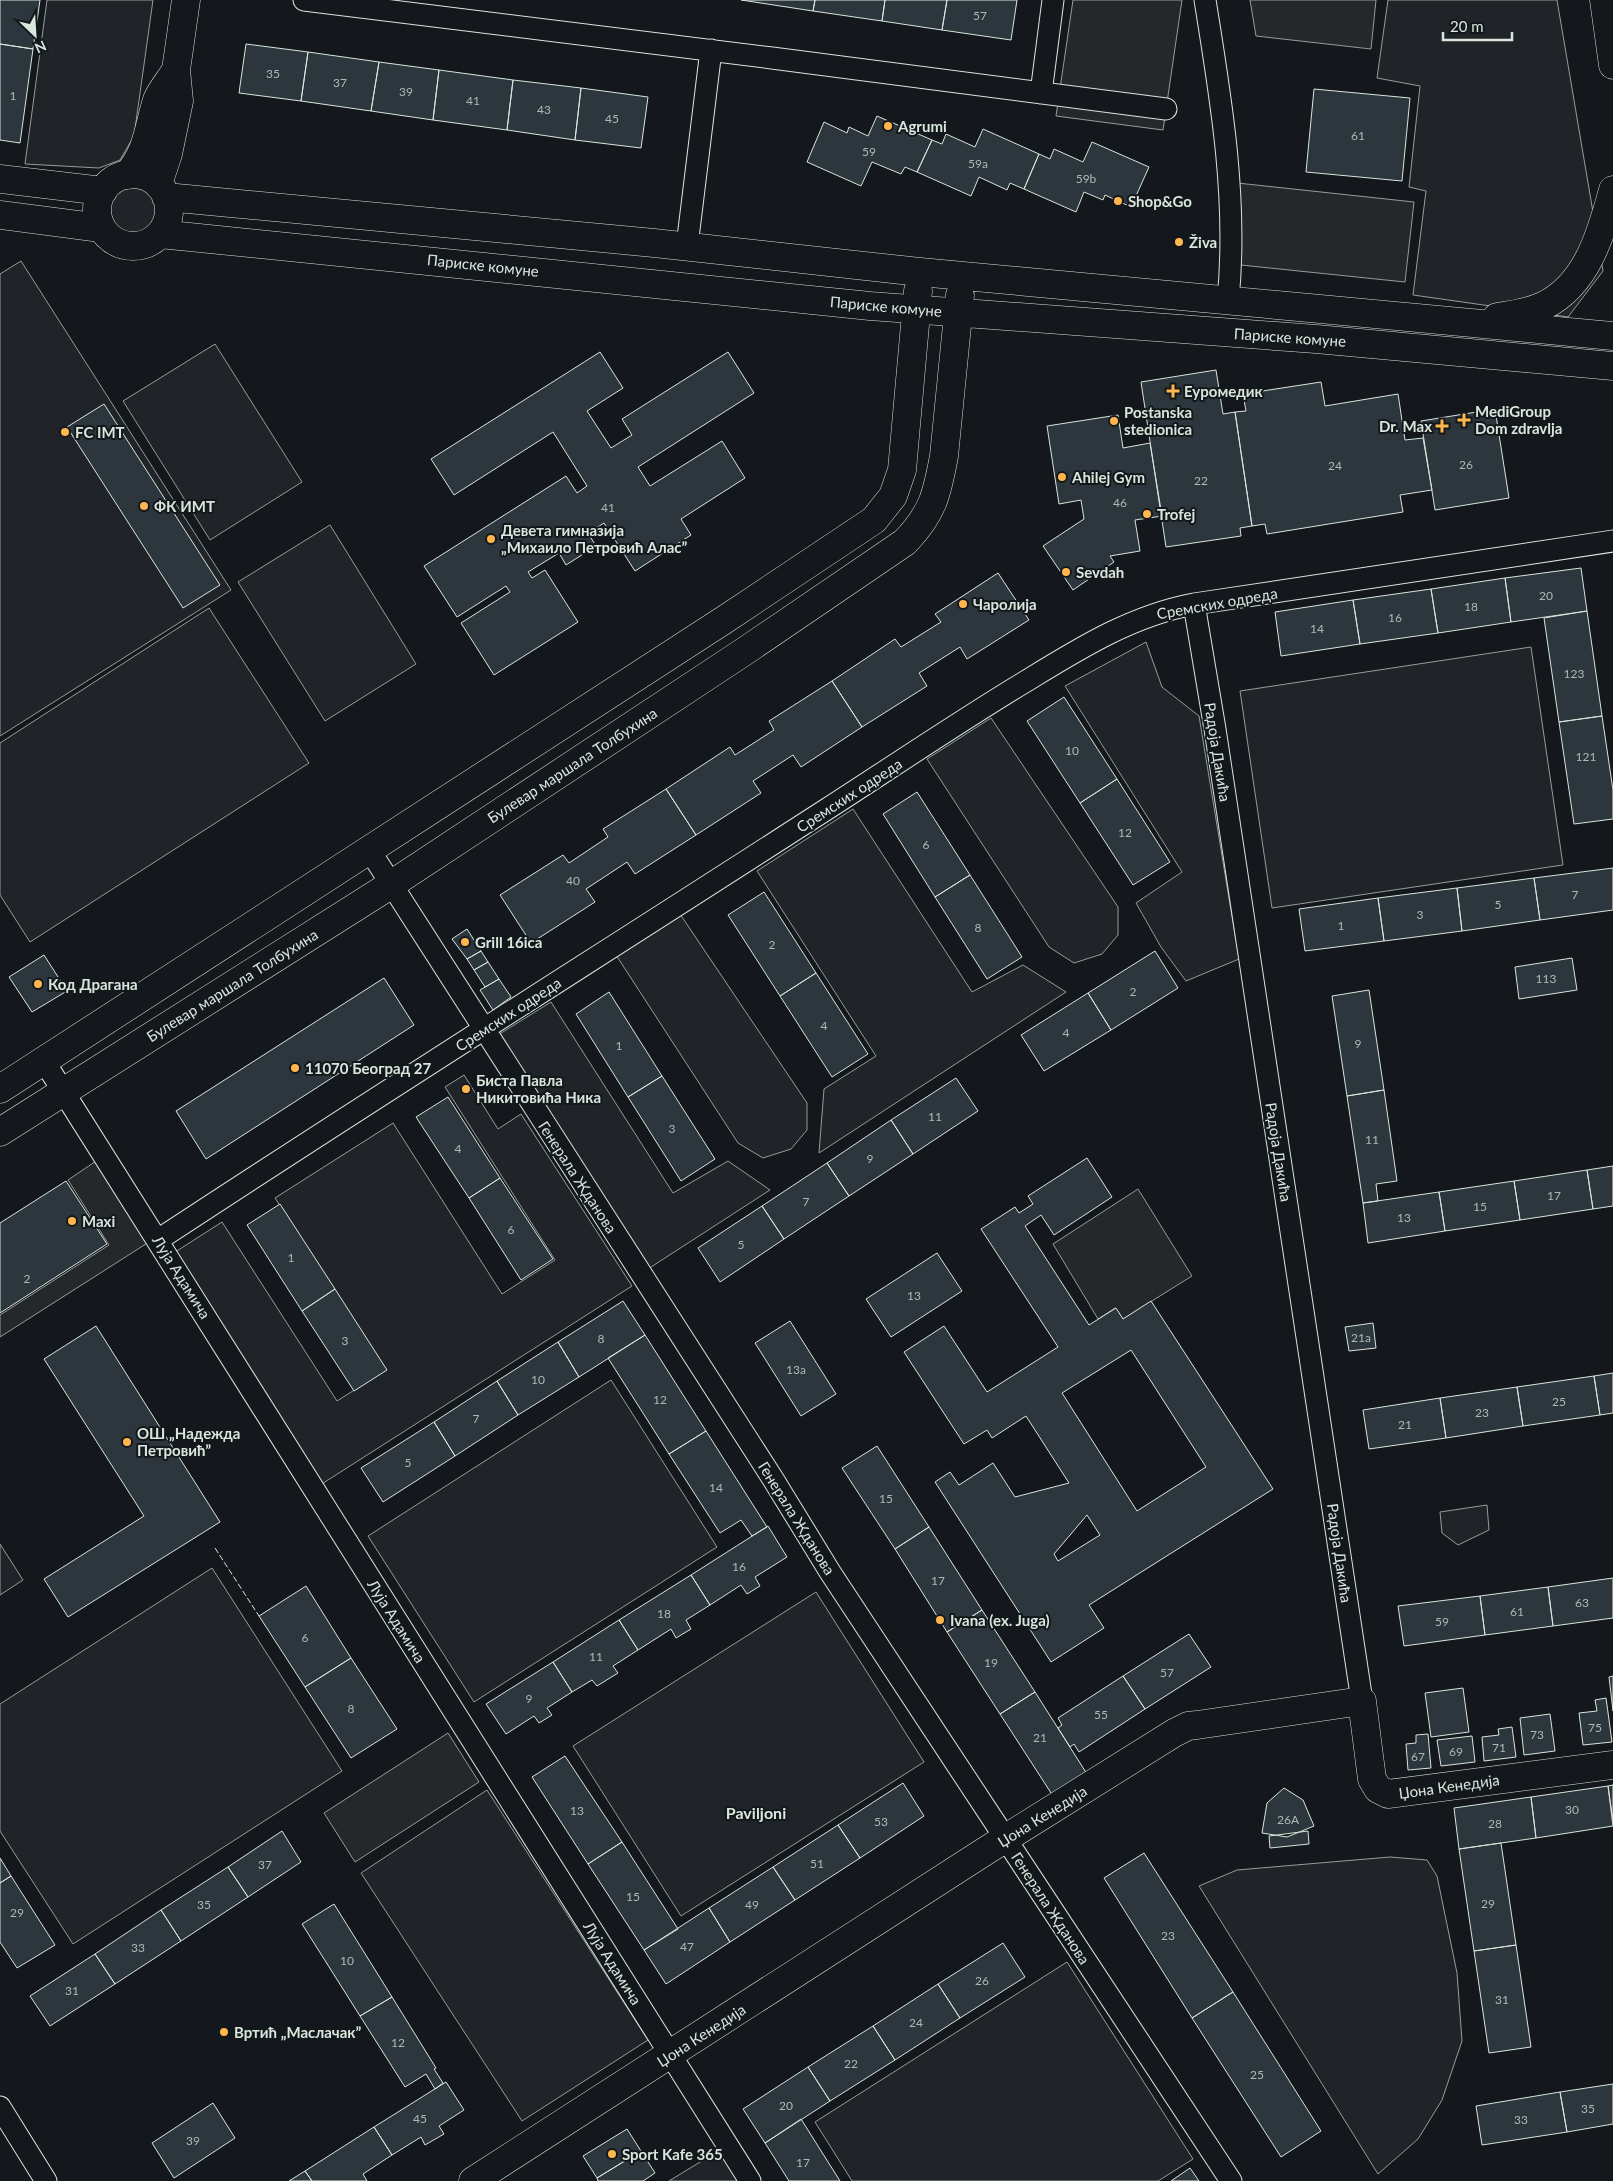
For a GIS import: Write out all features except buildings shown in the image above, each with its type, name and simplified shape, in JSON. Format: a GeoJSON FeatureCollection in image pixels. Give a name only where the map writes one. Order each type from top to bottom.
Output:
{"type":"FeatureCollection","features":[{"type":"Feature","properties":{"kind":"street"},"geometry":{"type":"LineString","coordinates":[[0,216],[101,228],[118,242],[129,246],[151,241],[160,234],[168,216],[162,190],[178,101],[176,70],[186,0]]}},
{"type":"Feature","properties":{"kind":"street"},"geometry":{"type":"LineString","coordinates":[[304,0],[1166,109]]}},
{"type":"Feature","properties":{"kind":"street"},"geometry":{"type":"LineString","coordinates":[[1041,93],[1053,0]]}},
{"type":"Feature","properties":{"kind":"street"},"geometry":{"type":"LineString","coordinates":[[1205,0],[1226,149],[1231,264],[1228,300]]}},
{"type":"Feature","properties":{"kind":"street"},"geometry":{"type":"LineString","coordinates":[[1604,0],[1613,66]]}},
{"type":"Feature","properties":{"kind":"street"},"geometry":{"type":"LineString","coordinates":[[687,246],[711,50]]}},
{"type":"Feature","properties":{"kind":"street"},"geometry":{"type":"LineString","coordinates":[[127,175],[138,162],[144,148],[158,98],[176,70]]}},
{"type":"Feature","properties":{"kind":"street"},"geometry":{"type":"LineString","coordinates":[[101,228],[97,208],[103,191],[118,178],[137,174],[148,177],[162,190]]}},
{"type":"Feature","properties":{"kind":"street"},"geometry":{"type":"LineString","coordinates":[[0,180],[103,191]]}},
{"type":"Feature","properties":{"kind":"street","name":"Париске комуне"},"geometry":{"type":"LineString","coordinates":[[162,190],[920,272],[1613,336]]}},
{"type":"Feature","properties":{"kind":"street"},"geometry":{"type":"LineString","coordinates":[[1468,322],[1541,307],[1557,298],[1579,274],[1599,240],[1613,190]]}},
{"type":"Feature","properties":{"kind":"street","name":"Париске комуне"},"geometry":{"type":"LineString","coordinates":[[160,234],[958,313],[1316,338],[1613,366]]}},
{"type":"Feature","properties":{"kind":"street"},"geometry":{"type":"LineString","coordinates":[[0,1089],[724,620],[874,520],[893,496],[902,470],[920,272]]}},
{"type":"Feature","properties":{"kind":"street","name":"Булевар маршала Толбухина"},"geometry":{"type":"LineString","coordinates":[[0,1132],[392,884],[745,651],[910,537],[920,527],[932,508],[939,482],[944,456],[962,276]]}},
{"type":"Feature","properties":{"kind":"street","name":"Сремских одреда"},"geometry":{"type":"LineString","coordinates":[[158,1240],[1049,667],[1126,624],[1155,613],[1194,604],[1613,541]]}},
{"type":"Feature","properties":{"kind":"street","name":"Радоја Дакића"},"geometry":{"type":"LineString","coordinates":[[1194,604],[1362,1701]]}},
{"type":"Feature","properties":{"kind":"street","name":"Генерала Жданова"},"geometry":{"type":"LineString","coordinates":[[370,850],[768,1470],[830,1572],[1231,2181]]}},
{"type":"Feature","properties":{"kind":"street","name":"Луја Адамича"},"geometry":{"type":"LineString","coordinates":[[44,1060],[750,2181]]}},
{"type":"Feature","properties":{"kind":"street","name":"Џона Кенедија"},"geometry":{"type":"LineString","coordinates":[[474,2181],[1005,1839],[1188,1726],[1362,1701],[1372,1779],[1378,1789],[1388,1794],[1613,1764]]}},
{"type":"Feature","properties":{"kind":"street"},"geometry":{"type":"LineString","coordinates":[[0,2107],[46,2181]]}},
{"type":"Feature","properties":{"kind":"shaded area"},"geometry":{"type":"Polygon","coordinates":[[[47,0],[153,0],[134,136],[120,160],[99,168],[25,164],[47,0]]]}},
{"type":"Feature","properties":{"kind":"shaded area"},"geometry":{"type":"Polygon","coordinates":[[[1073,0],[1182,0],[1163,130],[1056,116],[1073,0]]]}},
{"type":"Feature","properties":{"kind":"shaded area"},"geometry":{"type":"Polygon","coordinates":[[[1250,0],[1376,0],[1371,49],[1256,36],[1250,0]]]}},
{"type":"Feature","properties":{"kind":"shaded area"},"geometry":{"type":"Polygon","coordinates":[[[1388,0],[1557,0],[1603,271],[1568,317],[1413,295],[1426,191],[1409,187],[1420,86],[1377,78],[1388,0]]]}},
{"type":"Feature","properties":{"kind":"shaded area"},"geometry":{"type":"Polygon","coordinates":[[[132,182],[143,184],[152,190],[158,199],[160,210],[158,221],[152,230],[143,236],[132,238],[121,236],[112,230],[106,221],[104,210],[106,199],[112,190],[121,184],[132,182]]]}},
{"type":"Feature","properties":{"kind":"shaded area"},"geometry":{"type":"Polygon","coordinates":[[[1228,182],[1414,202],[1405,282],[1231,264],[1228,182]]]}},
{"type":"Feature","properties":{"kind":"shaded area","name":"FC IMT"},"geometry":{"type":"Polygon","coordinates":[[[21,261],[231,590],[0,736],[0,274],[21,261]]]}},
{"type":"Feature","properties":{"kind":"shaded area"},"geometry":{"type":"Polygon","coordinates":[[[215,344],[302,482],[210,540],[123,401],[215,344]]]}},
{"type":"Feature","properties":{"kind":"shaded area"},"geometry":{"type":"Polygon","coordinates":[[[330,525],[416,664],[325,721],[238,582],[330,525]]]}},
{"type":"Feature","properties":{"kind":"shaded area"},"geometry":{"type":"Polygon","coordinates":[[[209,608],[309,763],[30,942],[0,895],[0,743],[209,608]]]}},
{"type":"Feature","properties":{"kind":"shaded area"},"geometry":{"type":"Polygon","coordinates":[[[1146,642],[1162,687],[1199,716],[1239,959],[1186,981],[1161,947],[1136,903],[1182,872],[1065,686],[1146,642]]]}},
{"type":"Feature","properties":{"kind":"shaded area"},"geometry":{"type":"Polygon","coordinates":[[[1531,647],[1563,865],[1272,908],[1240,691],[1531,647]]]}},
{"type":"Feature","properties":{"kind":"shaded area"},"geometry":{"type":"Polygon","coordinates":[[[991,718],[1118,907],[1118,935],[1102,954],[1074,963],[1049,947],[927,759],[991,718]]]}},
{"type":"Feature","properties":{"kind":"shaded area"},"geometry":{"type":"Polygon","coordinates":[[[853,809],[972,992],[1023,965],[1066,992],[819,1153],[824,1089],[876,1056],[757,871],[853,809]]]}},
{"type":"Feature","properties":{"kind":"shaded area"},"geometry":{"type":"Polygon","coordinates":[[[680,914],[807,1103],[807,1130],[791,1149],[763,1158],[738,1143],[616,955],[680,914]]]}},
{"type":"Feature","properties":{"kind":"shaded area"},"geometry":{"type":"Polygon","coordinates":[[[551,1002],[673,1193],[728,1161],[770,1190],[648,1269],[498,1035],[551,1002]]]}},
{"type":"Feature","properties":{"kind":"shaded area"},"geometry":{"type":"Polygon","coordinates":[[[464,1075],[498,1129],[521,1114],[632,1286],[317,1487],[169,1256],[222,1222],[337,1401],[386,1370],[275,1198],[393,1123],[502,1294],[555,1260],[445,1087],[464,1075]]]}},
{"type":"Feature","properties":{"kind":"shaded area"},"geometry":{"type":"Polygon","coordinates":[[[96,1161],[149,1242],[0,1337],[0,1315],[109,1245],[68,1180],[96,1161]]]}},
{"type":"Feature","properties":{"kind":"shaded area"},"geometry":{"type":"Polygon","coordinates":[[[1138,1189],[1192,1276],[1123,1319],[1115,1308],[1098,1319],[1053,1244],[1138,1189]]]}},
{"type":"Feature","properties":{"kind":"shaded area"},"geometry":{"type":"Polygon","coordinates":[[[611,1380],[717,1547],[474,1702],[368,1536],[611,1380]]]}},
{"type":"Feature","properties":{"kind":"shaded area"},"geometry":{"type":"Polygon","coordinates":[[[1487,1505],[1489,1530],[1458,1545],[1442,1533],[1440,1512],[1487,1505]]]}},
{"type":"Feature","properties":{"kind":"shaded area"},"geometry":{"type":"Polygon","coordinates":[[[0,1544],[23,1580],[0,1595],[0,1544]]]}},
{"type":"Feature","properties":{"kind":"shaded area"},"geometry":{"type":"Polygon","coordinates":[[[212,1568],[342,1771],[73,1944],[0,1831],[0,1704],[212,1568]]]}},
{"type":"Feature","properties":{"kind":"shaded area"},"geometry":{"type":"Polygon","coordinates":[[[816,1592],[924,1762],[681,1916],[573,1746],[816,1592]]]}},
{"type":"Feature","properties":{"kind":"shaded area"},"geometry":{"type":"Polygon","coordinates":[[[448,1733],[479,1782],[355,1862],[324,1813],[448,1733]]]}},
{"type":"Feature","properties":{"kind":"shaded area"},"geometry":{"type":"Polygon","coordinates":[[[487,1790],[648,2040],[522,2121],[361,1873],[487,1790]]]}},
{"type":"Feature","properties":{"kind":"shaded area"},"geometry":{"type":"Polygon","coordinates":[[[1390,1857],[1427,1860],[1437,1876],[1457,1973],[1462,2041],[1442,2100],[1418,2139],[1378,2174],[1199,1886],[1237,1870],[1390,1857]]]}},
{"type":"Feature","properties":{"kind":"shaded area"},"geometry":{"type":"Polygon","coordinates":[[[1067,1962],[1193,2159],[1158,2181],[852,2181],[815,2122],[1067,1962]]]}},
{"type":"Feature","properties":{"kind":"shaded area"},"geometry":{"type":"Polygon","coordinates":[[[723,2148],[743,2181],[669,2181],[723,2148]]]}},
{"type":"Feature","properties":{"kind":"fence"},"geometry":{"type":"LineString","coordinates":[[215,1548],[259,1616]]}},
{"type":"Feature","properties":{"kind":"place","name":"Agrumi"},"geometry":{"type":"Point","coordinates":[888,126]}},
{"type":"Feature","properties":{"kind":"place","name":"Shop&Go"},"geometry":{"type":"Point","coordinates":[1118,201]}},
{"type":"Feature","properties":{"kind":"place","name":"Živa"},"geometry":{"type":"Point","coordinates":[1179,242]}},
{"type":"Feature","properties":{"kind":"place","name":"Еуромедик"},"geometry":{"type":"Point","coordinates":[1173,391]}},
{"type":"Feature","properties":{"kind":"place","name":"MediGroup Dom zdravlja"},"geometry":{"type":"Point","coordinates":[1464,420]}},
{"type":"Feature","properties":{"kind":"place","name":"Postanska stedionica"},"geometry":{"type":"Point","coordinates":[1114,421]}},
{"type":"Feature","properties":{"kind":"place","name":"Dr. Max"},"geometry":{"type":"Point","coordinates":[1442,426]}},
{"type":"Feature","properties":{"kind":"place","name":"FC IMT"},"geometry":{"type":"Point","coordinates":[65,432]}},
{"type":"Feature","properties":{"kind":"place","name":"Ahilej Gym"},"geometry":{"type":"Point","coordinates":[1062,477]}},
{"type":"Feature","properties":{"kind":"place","name":"ФК ИМТ"},"geometry":{"type":"Point","coordinates":[144,506]}},
{"type":"Feature","properties":{"kind":"place","name":"Trofej"},"geometry":{"type":"Point","coordinates":[1147,514]}},
{"type":"Feature","properties":{"kind":"place","name":"Девета гимназија „Михаило Петровић Алас”"},"geometry":{"type":"Point","coordinates":[491,539]}},
{"type":"Feature","properties":{"kind":"place","name":"Sevdah"},"geometry":{"type":"Point","coordinates":[1066,572]}},
{"type":"Feature","properties":{"kind":"place","name":"Чаролија"},"geometry":{"type":"Point","coordinates":[963,604]}},
{"type":"Feature","properties":{"kind":"place","name":"Grill 16ica"},"geometry":{"type":"Point","coordinates":[465,942]}},
{"type":"Feature","properties":{"kind":"place","name":"Код Драгана"},"geometry":{"type":"Point","coordinates":[38,984]}},
{"type":"Feature","properties":{"kind":"place","name":"11070 Београд 27"},"geometry":{"type":"Point","coordinates":[295,1068]}},
{"type":"Feature","properties":{"kind":"place","name":"Биста Павла Никитовића Ника"},"geometry":{"type":"Point","coordinates":[466,1089]}},
{"type":"Feature","properties":{"kind":"place","name":"Maxi"},"geometry":{"type":"Point","coordinates":[72,1221]}},
{"type":"Feature","properties":{"kind":"place","name":"ОШ „Надежда Петровић”"},"geometry":{"type":"Point","coordinates":[127,1442]}},
{"type":"Feature","properties":{"kind":"place","name":"Ivana (ex. Juga)"},"geometry":{"type":"Point","coordinates":[940,1620]}},
{"type":"Feature","properties":{"kind":"place","name":"Вртић „Маслачак”"},"geometry":{"type":"Point","coordinates":[224,2032]}},
{"type":"Feature","properties":{"kind":"place","name":"Sport Kafe 365"},"geometry":{"type":"Point","coordinates":[612,2154]}},
{"type":"Feature","properties":{"kind":"district","name":"Paviljoni"},"geometry":{"type":"Point","coordinates":[756,1812]}}]}
